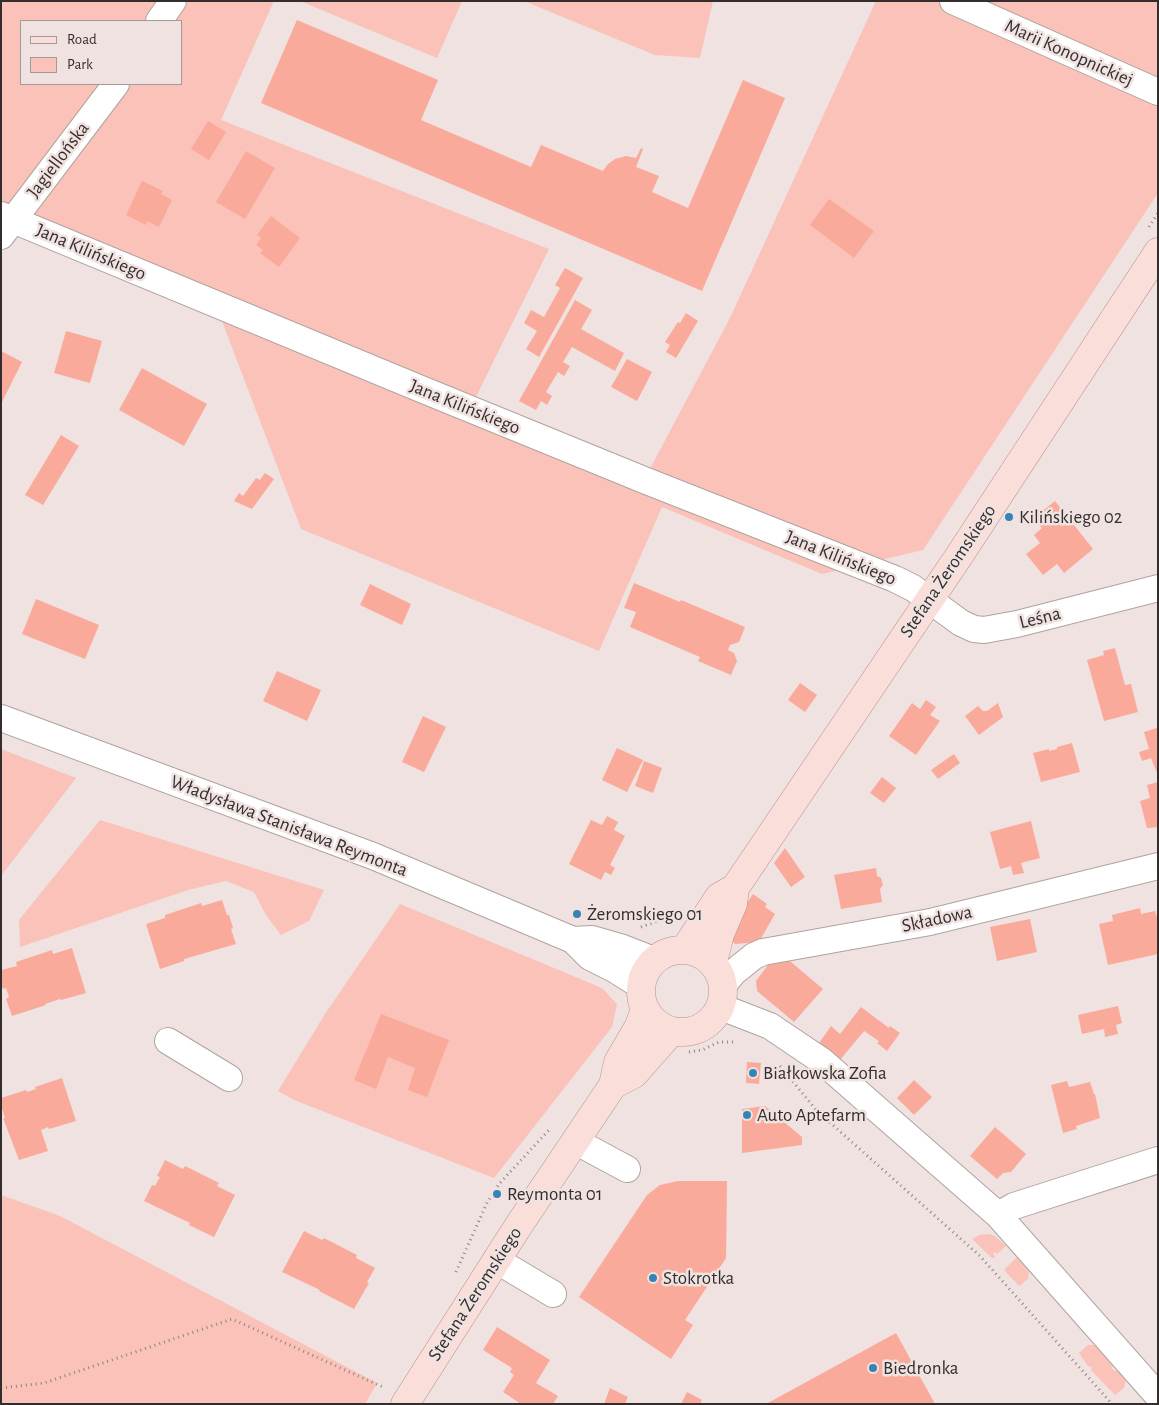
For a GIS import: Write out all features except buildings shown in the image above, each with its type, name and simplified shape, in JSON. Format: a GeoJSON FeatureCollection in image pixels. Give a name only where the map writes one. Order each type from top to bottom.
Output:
{"type":"FeatureCollection","features":[{"type":"Feature","properties":{"kind":"main road","name":"Stefana Żeromskiego"},"geometry":{"type":"LineString","coordinates":[[719,984],[720,934],[733,904],[735,888],[979,526],[1158,252]]}},
{"type":"Feature","properties":{"kind":"main road","name":"Stefana Żeromskiego"},"geometry":{"type":"LineString","coordinates":[[685,949],[719,897],[735,888]]}},
{"type":"Feature","properties":{"kind":"main road"},"geometry":{"type":"LineString","coordinates":[[693,950],[719,984],[715,1017],[706,1025],[684,1032],[680,1041],[656,1022],[643,997],[644,974],[654,960],[670,951],[693,950]]}},
{"type":"Feature","properties":{"kind":"main road","name":"Stefana Żeromskiego"},"geometry":{"type":"LineString","coordinates":[[396,1397],[496,1260],[613,1085],[618,1062],[639,1026],[643,997]]}},
{"type":"Feature","properties":{"kind":"main road","name":"Stefana Żeromskiego"},"geometry":{"type":"LineString","coordinates":[[613,1085],[634,1074],[680,1041]]}},
{"type":"Feature","properties":{"kind":"street"},"geometry":{"type":"LineString","coordinates":[[160,20],[173,1]]}},
{"type":"Feature","properties":{"kind":"street","name":"Marii Konopnickiej"},"geometry":{"type":"LineString","coordinates":[[953,1],[1158,92]]}},
{"type":"Feature","properties":{"kind":"street","name":"Jagiellońska"},"geometry":{"type":"LineString","coordinates":[[5,224],[115,85]]}},
{"type":"Feature","properties":{"kind":"street","name":"Jana Kilińskiego"},"geometry":{"type":"LineString","coordinates":[[5,224],[895,579],[913,588],[928,600]]}},
{"type":"Feature","properties":{"kind":"street","name":"Leśna"},"geometry":{"type":"LineString","coordinates":[[928,600],[961,623],[974,629],[984,630],[1017,624],[1158,588]]}},
{"type":"Feature","properties":{"kind":"street","name":"Władysława Stanisława Reymonta"},"geometry":{"type":"LineString","coordinates":[[1,718],[373,856],[573,940],[590,956],[614,969],[643,997]]}},
{"type":"Feature","properties":{"kind":"street","name":"Składowa"},"geometry":{"type":"LineString","coordinates":[[719,984],[754,956],[763,952],[930,922],[1158,866]]}},
{"type":"Feature","properties":{"kind":"street","name":"Władysława Stanisława Reymonta"},"geometry":{"type":"LineString","coordinates":[[573,940],[592,939],[654,960]]}},
{"type":"Feature","properties":{"kind":"street"},"geometry":{"type":"LineString","coordinates":[[719,984],[770,1026],[822,1061],[998,1214],[1158,1396]]}},
{"type":"Feature","properties":{"kind":"street"},"geometry":{"type":"LineString","coordinates":[[168,1041],[229,1078]]}},
{"type":"Feature","properties":{"kind":"street"},"geometry":{"type":"LineString","coordinates":[[575,1140],[626,1169]]}},
{"type":"Feature","properties":{"kind":"street"},"geometry":{"type":"LineString","coordinates":[[998,1214],[1014,1206],[1158,1160]]}},
{"type":"Feature","properties":{"kind":"street"},"geometry":{"type":"LineString","coordinates":[[496,1260],[553,1294]]}},
{"type":"Feature","properties":{"kind":"path"},"geometry":{"type":"LineString","coordinates":[[680,1041],[702,1050],[719,1042],[740,1042]]}},
{"type":"Feature","properties":{"kind":"path"},"geometry":{"type":"LineString","coordinates":[[778,1064],[817,1111],[980,1256],[1112,1404]]}},
{"type":"Feature","properties":{"kind":"path"},"geometry":{"type":"LineString","coordinates":[[1,1388],[44,1383],[232,1319],[396,1397]]}},
{"type":"Feature","properties":{"kind":"green space"},"geometry":{"type":"Polygon","coordinates":[[[1,1],[274,1],[221,120],[549,249],[470,409],[644,480],[729,320],[876,1],[1158,1],[1158,193],[923,550],[822,574],[662,507],[599,651],[301,529],[222,321],[1,225],[1,1]]]}},
{"type":"Feature","properties":{"kind":"green space"},"geometry":{"type":"Polygon","coordinates":[[[300,1],[462,1],[437,58],[300,1]]]}},
{"type":"Feature","properties":{"kind":"green space"},"geometry":{"type":"Polygon","coordinates":[[[524,1],[713,1],[700,58],[655,55],[524,1]]]}},
{"type":"Feature","properties":{"kind":"green space"},"geometry":{"type":"Polygon","coordinates":[[[1,749],[76,778],[1,876],[1,749]]]}},
{"type":"Feature","properties":{"kind":"green space"},"geometry":{"type":"Polygon","coordinates":[[[100,820],[324,890],[309,921],[281,935],[266,915],[254,892],[226,881],[188,890],[20,947],[19,920],[100,820]]]}},
{"type":"Feature","properties":{"kind":"green space"},"geometry":{"type":"Polygon","coordinates":[[[400,904],[602,988],[617,1004],[612,1027],[494,1178],[294,1100],[278,1091],[325,1014],[400,904]]]}},
{"type":"Feature","properties":{"kind":"green space"},"geometry":{"type":"Polygon","coordinates":[[[1,1195],[60,1216],[377,1383],[365,1404],[1,1404],[1,1195]]]}},
{"type":"Feature","properties":{"kind":"green space"},"geometry":{"type":"Polygon","coordinates":[[[989,1234],[995,1236],[1006,1246],[997,1254],[995,1252],[993,1254],[994,1258],[972,1239],[979,1235],[989,1234]]]}},
{"type":"Feature","properties":{"kind":"green space"},"geometry":{"type":"Polygon","coordinates":[[[1017,1257],[1029,1270],[1028,1279],[1019,1286],[1004,1270],[1017,1257]]]}},
{"type":"Feature","properties":{"kind":"green space"},"geometry":{"type":"Polygon","coordinates":[[[1088,1345],[1095,1345],[1113,1366],[1111,1368],[1115,1371],[1117,1370],[1126,1380],[1124,1388],[1115,1395],[1091,1370],[1092,1367],[1088,1366],[1079,1353],[1088,1345]]]}},
{"type":"Feature","properties":{"kind":"place","name":"Kilińskiego 02"},"geometry":{"type":"Point","coordinates":[1009,517]}},
{"type":"Feature","properties":{"kind":"place","name":"Żeromskiego 01"},"geometry":{"type":"Point","coordinates":[577,914]}},
{"type":"Feature","properties":{"kind":"place","name":"Białkowska Zofia"},"geometry":{"type":"Point","coordinates":[753,1073]}},
{"type":"Feature","properties":{"kind":"place","name":"Auto Aptefarm"},"geometry":{"type":"Point","coordinates":[747,1115]}},
{"type":"Feature","properties":{"kind":"place","name":"Reymonta 01"},"geometry":{"type":"Point","coordinates":[497,1194]}},
{"type":"Feature","properties":{"kind":"place","name":"Stokrotka"},"geometry":{"type":"Point","coordinates":[653,1278]}},
{"type":"Feature","properties":{"kind":"place","name":"Biedronka"},"geometry":{"type":"Point","coordinates":[873,1368]}}]}
